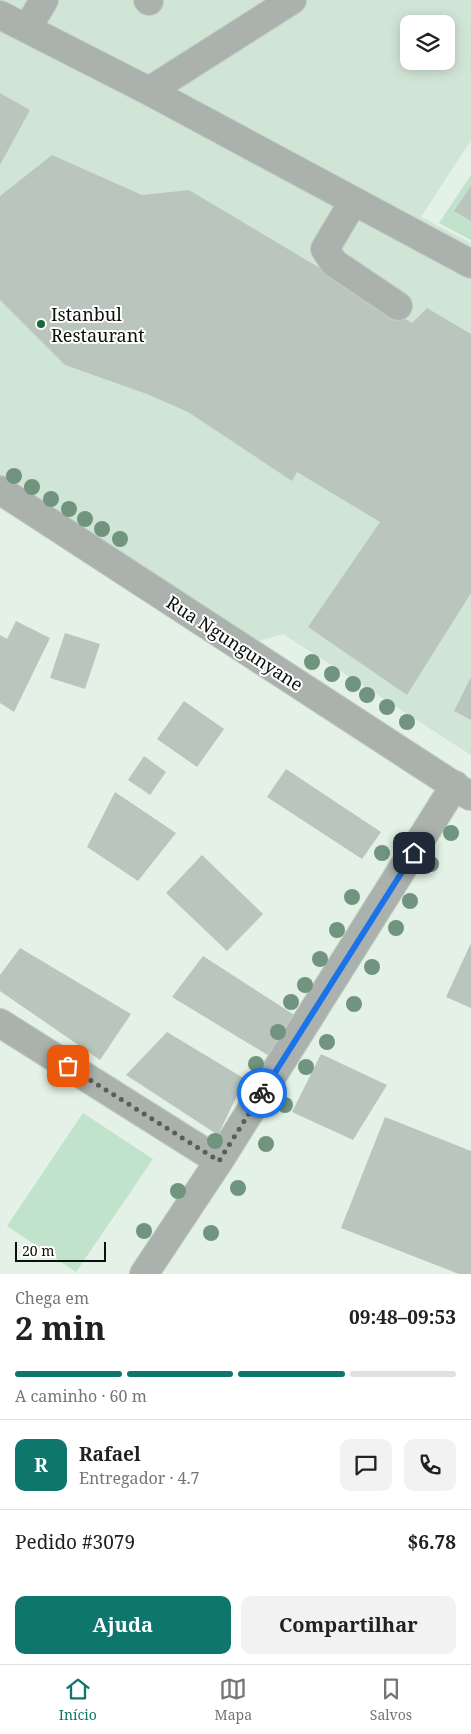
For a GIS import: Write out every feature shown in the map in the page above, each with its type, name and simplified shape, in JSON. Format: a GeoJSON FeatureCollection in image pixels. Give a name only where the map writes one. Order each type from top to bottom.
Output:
{"type":"FeatureCollection","features":[{"type":"Feature","properties":{"kind":"street"},"geometry":{"type":"LineString","coordinates":[[27,29],[44,0]]}},
{"type":"Feature","properties":{"kind":"street"},"geometry":{"type":"LineString","coordinates":[[149,91],[292,0]]}},
{"type":"Feature","properties":{"kind":"street"},"geometry":{"type":"LineString","coordinates":[[0,15],[149,91],[471,264]]}},
{"type":"Feature","properties":{"kind":"street"},"geometry":{"type":"LineString","coordinates":[[353,202],[325,249],[334,263],[398,306]]}},
{"type":"Feature","properties":{"kind":"street","name":"Rua Ngungunyane"},"geometry":{"type":"LineString","coordinates":[[0,490],[463,791]]}},
{"type":"Feature","properties":{"kind":"street"},"geometry":{"type":"LineString","coordinates":[[144,1274],[463,791]]}},
{"type":"Feature","properties":{"kind":"street"},"geometry":{"type":"LineString","coordinates":[[0,1023],[219,1161]]}},
{"type":"Feature","properties":{"kind":"shaded area"},"geometry":{"type":"Polygon","coordinates":[[[0,0],[471,0],[471,140],[421,217],[471,243],[471,755],[283,634],[252,643],[0,487],[0,0]]]}},
{"type":"Feature","properties":{"kind":"shaded area"},"geometry":{"type":"Polygon","coordinates":[[[471,175],[471,240],[439,223],[471,175]]]}},
{"type":"Feature","properties":{"kind":"shaded area"},"geometry":{"type":"Polygon","coordinates":[[[83,1113],[153,1159],[76,1272],[7,1226],[83,1113]]]}},
{"type":"Feature","properties":{"kind":"building"},"geometry":{"type":"Polygon","coordinates":[[[0,93],[30,110],[0,165],[0,93]]]}},
{"type":"Feature","properties":{"kind":"building"},"geometry":{"type":"Polygon","coordinates":[[[52,155],[142,195],[189,190],[412,323],[427,308],[471,334],[471,593],[407,695],[308,627],[380,522],[297,472],[292,481],[188,412],[147,394],[65,365],[0,300],[0,196],[52,155]]]}},
{"type":"Feature","properties":{"kind":"building"},"geometry":{"type":"Polygon","coordinates":[[[471,186],[471,221],[454,211],[471,186]]]}},
{"type":"Feature","properties":{"kind":"building"},"geometry":{"type":"Polygon","coordinates":[[[16,621],[50,638],[14,712],[0,703],[0,635],[7,639],[16,621]]]}},
{"type":"Feature","properties":{"kind":"building"},"geometry":{"type":"Polygon","coordinates":[[[65,633],[100,644],[85,689],[50,678],[65,633]]]}},
{"type":"Feature","properties":{"kind":"building"},"geometry":{"type":"Polygon","coordinates":[[[471,677],[471,720],[454,711],[471,677]]]}},
{"type":"Feature","properties":{"kind":"building"},"geometry":{"type":"Polygon","coordinates":[[[184,701],[224,729],[197,767],[157,739],[184,701]]]}},
{"type":"Feature","properties":{"kind":"building"},"geometry":{"type":"Polygon","coordinates":[[[144,756],[166,772],[150,795],[128,780],[144,756]]]}},
{"type":"Feature","properties":{"kind":"building"},"geometry":{"type":"Polygon","coordinates":[[[286,769],[381,832],[362,859],[267,797],[286,769]]]}},
{"type":"Feature","properties":{"kind":"building"},"geometry":{"type":"Polygon","coordinates":[[[115,792],[176,833],[138,881],[87,847],[115,792]]]}},
{"type":"Feature","properties":{"kind":"building"},"geometry":{"type":"Polygon","coordinates":[[[202,855],[263,914],[227,951],[166,893],[202,855]]]}},
{"type":"Feature","properties":{"kind":"building"},"geometry":{"type":"Polygon","coordinates":[[[471,943],[471,1008],[446,997],[471,943]]]}},
{"type":"Feature","properties":{"kind":"building"},"geometry":{"type":"Polygon","coordinates":[[[20,948],[131,1014],[100,1060],[0,991],[0,975],[20,948]]]}},
{"type":"Feature","properties":{"kind":"building"},"geometry":{"type":"Polygon","coordinates":[[[203,956],[299,1018],[276,1060],[172,997],[203,956]]]}},
{"type":"Feature","properties":{"kind":"building"},"geometry":{"type":"Polygon","coordinates":[[[167,1032],[245,1079],[218,1135],[126,1075],[167,1032]]]}},
{"type":"Feature","properties":{"kind":"building"},"geometry":{"type":"Polygon","coordinates":[[[321,1054],[387,1085],[353,1140],[292,1112],[321,1054]]]}},
{"type":"Feature","properties":{"kind":"building"},"geometry":{"type":"Polygon","coordinates":[[[385,1117],[471,1151],[471,1274],[459,1274],[341,1228],[385,1117]]]}},
{"type":"Feature","properties":{"kind":"way so far"},"geometry":{"type":"LineString","coordinates":[[68,1066],[219,1161],[262,1093]]}},
{"type":"Feature","properties":{"kind":"place","name":"Istanbul Restaurant"},"geometry":{"type":"Point","coordinates":[41,324]}},
{"type":"Feature","properties":{"kind":"route"},"geometry":{"type":"LineString","coordinates":[[262,1093],[414,853]]}}]}
